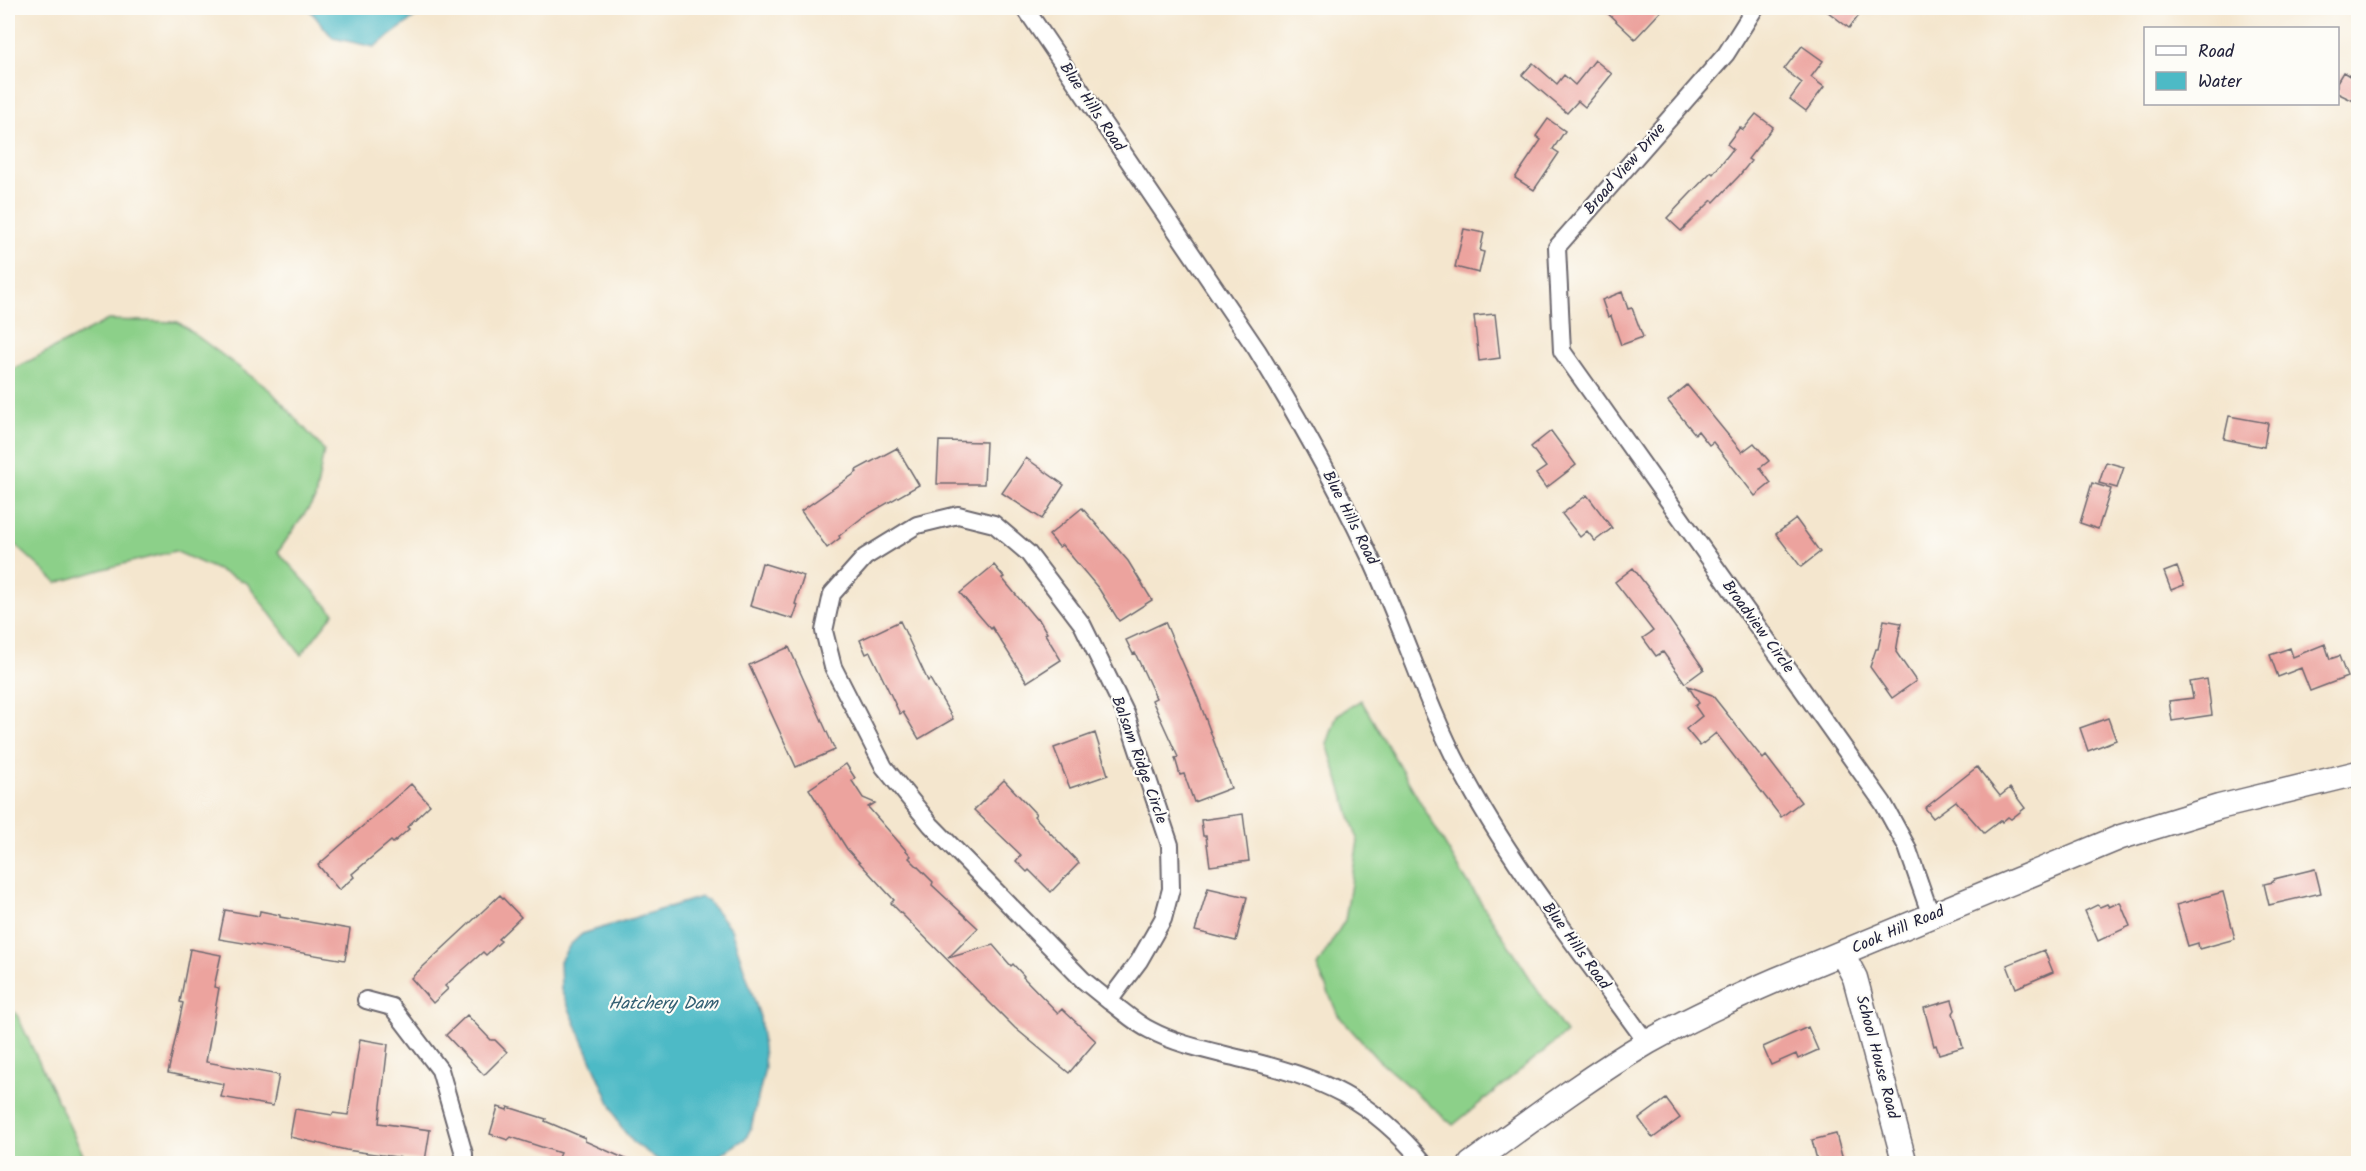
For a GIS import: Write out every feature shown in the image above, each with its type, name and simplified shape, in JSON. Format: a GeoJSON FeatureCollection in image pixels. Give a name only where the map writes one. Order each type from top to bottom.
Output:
{"type":"FeatureCollection","features":[{"type":"Feature","properties":{"kind":"street","name":"Blue Hills Road"},"geometry":{"type":"LineString","coordinates":[[1025,8],[1233,314],[1290,404],[1370,557],[1460,769],[1529,881],[1647,1043]]}},
{"type":"Feature","properties":{"kind":"street","name":"Broad View Drive"},"geometry":{"type":"LineString","coordinates":[[1562,351],[1557,247],[1726,54],[1755,8]]}},
{"type":"Feature","properties":{"kind":"street","name":"Broadview Circle"},"geometry":{"type":"LineString","coordinates":[[1562,351],[1883,803],[1907,847],[1931,916]]}},
{"type":"Feature","properties":{"kind":"street","name":"Balsam Ridge Circle"},"geometry":{"type":"LineString","coordinates":[[1109,1001],[1139,961],[1163,919],[1171,889],[1170,845],[1126,714],[1082,624],[1028,553],[994,524],[958,515],[917,525],[865,557],[832,594],[824,632],[833,668],[884,768],[932,825],[1083,980],[1109,1001],[1148,1030],[1176,1041],[1271,1066],[1326,1084],[1376,1113],[1405,1139],[1425,1164]]}},
{"type":"Feature","properties":{"kind":"street","name":"Cook Hill Road"},"geometry":{"type":"LineString","coordinates":[[1471,1164],[1611,1065],[1647,1043],[1723,1004],[2121,837],[2219,807],[2358,773]]}},
{"type":"Feature","properties":{"kind":"street","name":"School House Road"},"geometry":{"type":"LineString","coordinates":[[1842,953],[1855,978],[1905,1164]]}},
{"type":"Feature","properties":{"kind":"street"},"geometry":{"type":"LineString","coordinates":[[366,1000],[392,1006],[440,1070],[464,1154],[464,1164]]}},
{"type":"Feature","properties":{"kind":"green space"},"geometry":{"type":"Polygon","coordinates":[[[108,320],[178,322],[271,391],[324,450],[315,499],[278,552],[334,613],[301,655],[247,583],[175,551],[57,583],[8,538],[8,372],[108,320]]]}},
{"type":"Feature","properties":{"kind":"green space"},"geometry":{"type":"Polygon","coordinates":[[[1361,700],[1461,872],[1566,1033],[1453,1125],[1378,1060],[1338,1015],[1317,966],[1345,920],[1358,841],[1327,744],[1337,715],[1361,700]]]}},
{"type":"Feature","properties":{"kind":"green space"},"geometry":{"type":"Polygon","coordinates":[[[8,1010],[16,1013],[87,1163],[8,1163],[8,1010]]]}},
{"type":"Feature","properties":{"kind":"water"},"geometry":{"type":"Polygon","coordinates":[[[308,8],[428,8],[374,47],[333,38],[308,8]]]}},
{"type":"Feature","properties":{"kind":"water","name":"Hatchery Dam"},"geometry":{"type":"Polygon","coordinates":[[[701,897],[708,901],[731,929],[760,1017],[765,1068],[751,1128],[746,1138],[720,1155],[688,1163],[664,1164],[633,1142],[620,1126],[561,990],[560,961],[570,945],[582,934],[701,897]]]}},
{"type":"Feature","properties":{"kind":"building"},"geometry":{"type":"Polygon","coordinates":[[[1602,8],[1664,8],[1635,39],[1602,8]]]}},
{"type":"Feature","properties":{"kind":"building"},"geometry":{"type":"Polygon","coordinates":[[[1823,8],[1865,8],[1849,28],[1823,8]]]}},
{"type":"Feature","properties":{"kind":"building"},"geometry":{"type":"Polygon","coordinates":[[[1802,46],[1823,61],[1811,77],[1824,87],[1806,111],[1790,99],[1802,83],[1784,69],[1802,46]]]}},
{"type":"Feature","properties":{"kind":"building"},"geometry":{"type":"Polygon","coordinates":[[[1595,60],[1612,74],[1585,107],[1578,101],[1567,113],[1522,75],[1533,63],[1557,84],[1564,75],[1575,85],[1595,60]]]}},
{"type":"Feature","properties":{"kind":"building"},"geometry":{"type":"Polygon","coordinates":[[[2343,72],[2358,81],[2358,103],[2339,94],[2339,79],[2343,72]]]}},
{"type":"Feature","properties":{"kind":"building"},"geometry":{"type":"Polygon","coordinates":[[[1756,114],[1773,127],[1748,159],[1751,161],[1739,176],[1681,231],[1667,218],[1711,172],[1713,174],[1733,149],[1727,144],[1740,127],[1743,130],[1756,114]]]}},
{"type":"Feature","properties":{"kind":"building"},"geometry":{"type":"Polygon","coordinates":[[[1548,119],[1565,131],[1553,149],[1559,153],[1534,190],[1515,178],[1541,140],[1536,136],[1548,119]]]}},
{"type":"Feature","properties":{"kind":"building"},"geometry":{"type":"Polygon","coordinates":[[[1464,229],[1484,233],[1480,251],[1484,252],[1479,273],[1455,267],[1464,229]]]}},
{"type":"Feature","properties":{"kind":"building"},"geometry":{"type":"Polygon","coordinates":[[[1622,292],[1628,309],[1632,308],[1643,337],[1621,345],[1611,316],[1608,317],[1602,300],[1622,292]]]}},
{"type":"Feature","properties":{"kind":"building"},"geometry":{"type":"Polygon","coordinates":[[[1495,314],[1500,358],[1479,361],[1474,316],[1495,314]]]}},
{"type":"Feature","properties":{"kind":"building"},"geometry":{"type":"Polygon","coordinates":[[[1687,385],[1742,452],[1754,443],[1769,461],[1760,468],[1771,483],[1755,496],[1713,442],[1709,445],[1698,431],[1695,434],[1668,401],[1687,385]]]}},
{"type":"Feature","properties":{"kind":"building"},"geometry":{"type":"Polygon","coordinates":[[[2229,416],[2268,423],[2264,447],[2224,439],[2229,416]]]}},
{"type":"Feature","properties":{"kind":"building"},"geometry":{"type":"Polygon","coordinates":[[[1551,431],[1576,465],[1546,488],[1536,474],[1546,467],[1531,447],[1551,431]]]}},
{"type":"Feature","properties":{"kind":"building"},"geometry":{"type":"Polygon","coordinates":[[[939,441],[986,442],[984,484],[937,484],[939,441]]]}},
{"type":"Feature","properties":{"kind":"building"},"geometry":{"type":"Polygon","coordinates":[[[897,448],[919,485],[863,517],[827,548],[801,511],[857,472],[856,470],[897,448]]]}},
{"type":"Feature","properties":{"kind":"building"},"geometry":{"type":"Polygon","coordinates":[[[1026,458],[1064,485],[1042,519],[1002,493],[1026,458]]]}},
{"type":"Feature","properties":{"kind":"building"},"geometry":{"type":"Polygon","coordinates":[[[2106,462],[2124,467],[2117,488],[2099,483],[2106,462]]]}},
{"type":"Feature","properties":{"kind":"building"},"geometry":{"type":"Polygon","coordinates":[[[2092,483],[2111,489],[2098,529],[2080,523],[2092,483]]]}},
{"type":"Feature","properties":{"kind":"building"},"geometry":{"type":"Polygon","coordinates":[[[1587,495],[1612,528],[1595,541],[1587,531],[1580,537],[1562,514],[1587,495]]]}},
{"type":"Feature","properties":{"kind":"building"},"geometry":{"type":"Polygon","coordinates":[[[1082,508],[1128,561],[1152,600],[1119,621],[1099,589],[1062,545],[1059,547],[1049,535],[1082,508]]]}},
{"type":"Feature","properties":{"kind":"building"},"geometry":{"type":"Polygon","coordinates":[[[1796,519],[1820,552],[1801,567],[1776,534],[1796,519]]]}},
{"type":"Feature","properties":{"kind":"building"},"geometry":{"type":"Polygon","coordinates":[[[762,563],[804,576],[793,619],[750,606],[762,563]]]}},
{"type":"Feature","properties":{"kind":"building"},"geometry":{"type":"Polygon","coordinates":[[[994,565],[1036,619],[1038,618],[1061,660],[1027,682],[992,627],[991,629],[960,593],[994,565]]]}},
{"type":"Feature","properties":{"kind":"building"},"geometry":{"type":"Polygon","coordinates":[[[2177,567],[2184,585],[2171,590],[2164,572],[2177,567]]]}},
{"type":"Feature","properties":{"kind":"building"},"geometry":{"type":"Polygon","coordinates":[[[1633,568],[1657,599],[1704,669],[1685,683],[1663,652],[1656,656],[1643,638],[1653,631],[1615,582],[1633,568]]]}},
{"type":"Feature","properties":{"kind":"building"},"geometry":{"type":"Polygon","coordinates":[[[1884,620],[1901,623],[1896,652],[1916,681],[1892,698],[1870,667],[1876,649],[1878,649],[1884,620]]]}},
{"type":"Feature","properties":{"kind":"building"},"geometry":{"type":"Polygon","coordinates":[[[900,621],[928,681],[930,679],[953,719],[919,739],[903,712],[900,714],[870,652],[866,654],[860,640],[900,621]]]}},
{"type":"Feature","properties":{"kind":"building"},"geometry":{"type":"Polygon","coordinates":[[[1165,622],[1198,698],[1231,788],[1194,802],[1184,774],[1180,775],[1175,758],[1178,757],[1152,700],[1156,698],[1135,653],[1133,654],[1126,640],[1165,622]]]}},
{"type":"Feature","properties":{"kind":"building"},"geometry":{"type":"Polygon","coordinates":[[[2325,644],[2330,659],[2339,656],[2347,677],[2310,691],[2301,668],[2278,677],[2270,655],[2290,648],[2293,657],[2325,644]]]}},
{"type":"Feature","properties":{"kind":"building"},"geometry":{"type":"Polygon","coordinates":[[[789,647],[835,750],[796,767],[749,665],[789,647]]]}},
{"type":"Feature","properties":{"kind":"building"},"geometry":{"type":"Polygon","coordinates":[[[2207,679],[2212,715],[2172,721],[2169,701],[2193,698],[2190,682],[2207,679]]]}},
{"type":"Feature","properties":{"kind":"building"},"geometry":{"type":"Polygon","coordinates":[[[1688,686],[1712,695],[1763,759],[1766,756],[1801,802],[1781,817],[1716,733],[1700,746],[1686,729],[1702,716],[1695,706],[1699,703],[1688,686]]]}},
{"type":"Feature","properties":{"kind":"building"},"geometry":{"type":"Polygon","coordinates":[[[2108,718],[2116,740],[2088,751],[2080,728],[2108,718]]]}},
{"type":"Feature","properties":{"kind":"building"},"geometry":{"type":"Polygon","coordinates":[[[1095,733],[1108,775],[1070,788],[1054,748],[1095,733]]]}},
{"type":"Feature","properties":{"kind":"building"},"geometry":{"type":"Polygon","coordinates":[[[846,764],[855,778],[852,781],[863,798],[875,803],[868,807],[911,856],[909,858],[933,882],[932,885],[978,928],[948,958],[993,945],[1058,1013],[1062,1009],[1096,1041],[1069,1073],[1015,1028],[993,1006],[891,903],[894,900],[847,849],[809,789],[846,764]]]}},
{"type":"Feature","properties":{"kind":"building"},"geometry":{"type":"Polygon","coordinates":[[[1977,767],[2000,796],[2010,788],[2025,808],[2011,819],[2008,817],[2002,822],[2001,820],[1984,833],[1956,801],[1933,818],[1925,808],[1977,767]]]}},
{"type":"Feature","properties":{"kind":"building"},"geometry":{"type":"Polygon","coordinates":[[[1004,780],[1036,814],[1034,816],[1079,863],[1051,892],[1029,870],[1027,872],[1016,861],[1021,855],[974,810],[1004,780]]]}},
{"type":"Feature","properties":{"kind":"building"},"geometry":{"type":"Polygon","coordinates":[[[411,784],[430,805],[407,827],[409,829],[352,874],[354,877],[339,890],[318,865],[411,784]]]}},
{"type":"Feature","properties":{"kind":"building"},"geometry":{"type":"Polygon","coordinates":[[[1243,814],[1249,861],[1210,866],[1206,836],[1203,836],[1201,820],[1243,814]]]}},
{"type":"Feature","properties":{"kind":"building"},"geometry":{"type":"Polygon","coordinates":[[[2315,869],[2321,893],[2269,905],[2264,884],[2273,882],[2274,879],[2315,869]]]}},
{"type":"Feature","properties":{"kind":"building"},"geometry":{"type":"Polygon","coordinates":[[[1208,888],[1247,897],[1236,941],[1195,931],[1208,888]]]}},
{"type":"Feature","properties":{"kind":"building"},"geometry":{"type":"Polygon","coordinates":[[[2223,892],[2235,939],[2199,949],[2198,943],[2188,946],[2176,905],[2223,892]]]}},
{"type":"Feature","properties":{"kind":"building"},"geometry":{"type":"Polygon","coordinates":[[[500,895],[521,917],[498,939],[501,941],[486,955],[483,952],[445,986],[448,989],[433,1003],[411,978],[500,895]]]}},
{"type":"Feature","properties":{"kind":"building"},"geometry":{"type":"Polygon","coordinates":[[[2120,902],[2130,926],[2098,941],[2085,911],[2097,905],[2100,907],[2107,904],[2109,907],[2120,902]]]}},
{"type":"Feature","properties":{"kind":"building"},"geometry":{"type":"Polygon","coordinates":[[[225,910],[259,916],[260,911],[280,915],[280,917],[350,929],[345,960],[219,939],[225,910]]]}},
{"type":"Feature","properties":{"kind":"building"},"geometry":{"type":"Polygon","coordinates":[[[190,949],[221,955],[214,987],[219,988],[206,1062],[279,1075],[273,1106],[221,1097],[224,1084],[168,1073],[183,1003],[180,1002],[190,949]]]}},
{"type":"Feature","properties":{"kind":"building"},"geometry":{"type":"Polygon","coordinates":[[[2044,950],[2053,972],[2016,988],[2007,965],[2044,950]]]}},
{"type":"Feature","properties":{"kind":"building"},"geometry":{"type":"Polygon","coordinates":[[[1952,1000],[1955,1010],[1953,1013],[1963,1047],[1939,1054],[1936,1045],[1934,1046],[1924,1008],[1952,1000]]]}},
{"type":"Feature","properties":{"kind":"building"},"geometry":{"type":"Polygon","coordinates":[[[467,1015],[491,1040],[495,1040],[507,1052],[484,1075],[446,1035],[467,1015]]]}},
{"type":"Feature","properties":{"kind":"building"},"geometry":{"type":"Polygon","coordinates":[[[1808,1027],[1818,1050],[1798,1059],[1796,1054],[1771,1065],[1763,1047],[1808,1027]]]}},
{"type":"Feature","properties":{"kind":"building"},"geometry":{"type":"Polygon","coordinates":[[[360,1039],[388,1044],[379,1123],[430,1130],[425,1161],[346,1150],[290,1137],[295,1109],[348,1115],[360,1039]]]}},
{"type":"Feature","properties":{"kind":"building"},"geometry":{"type":"Polygon","coordinates":[[[1666,1099],[1680,1118],[1653,1138],[1639,1119],[1666,1099]]]}},
{"type":"Feature","properties":{"kind":"building"},"geometry":{"type":"Polygon","coordinates":[[[498,1107],[507,1110],[508,1107],[546,1119],[545,1121],[585,1138],[585,1141],[637,1164],[555,1164],[560,1153],[511,1137],[508,1140],[490,1134],[498,1107]]]}},
{"type":"Feature","properties":{"kind":"building"},"geometry":{"type":"Polygon","coordinates":[[[1836,1134],[1844,1164],[1818,1164],[1812,1140],[1836,1134]]]}}]}
